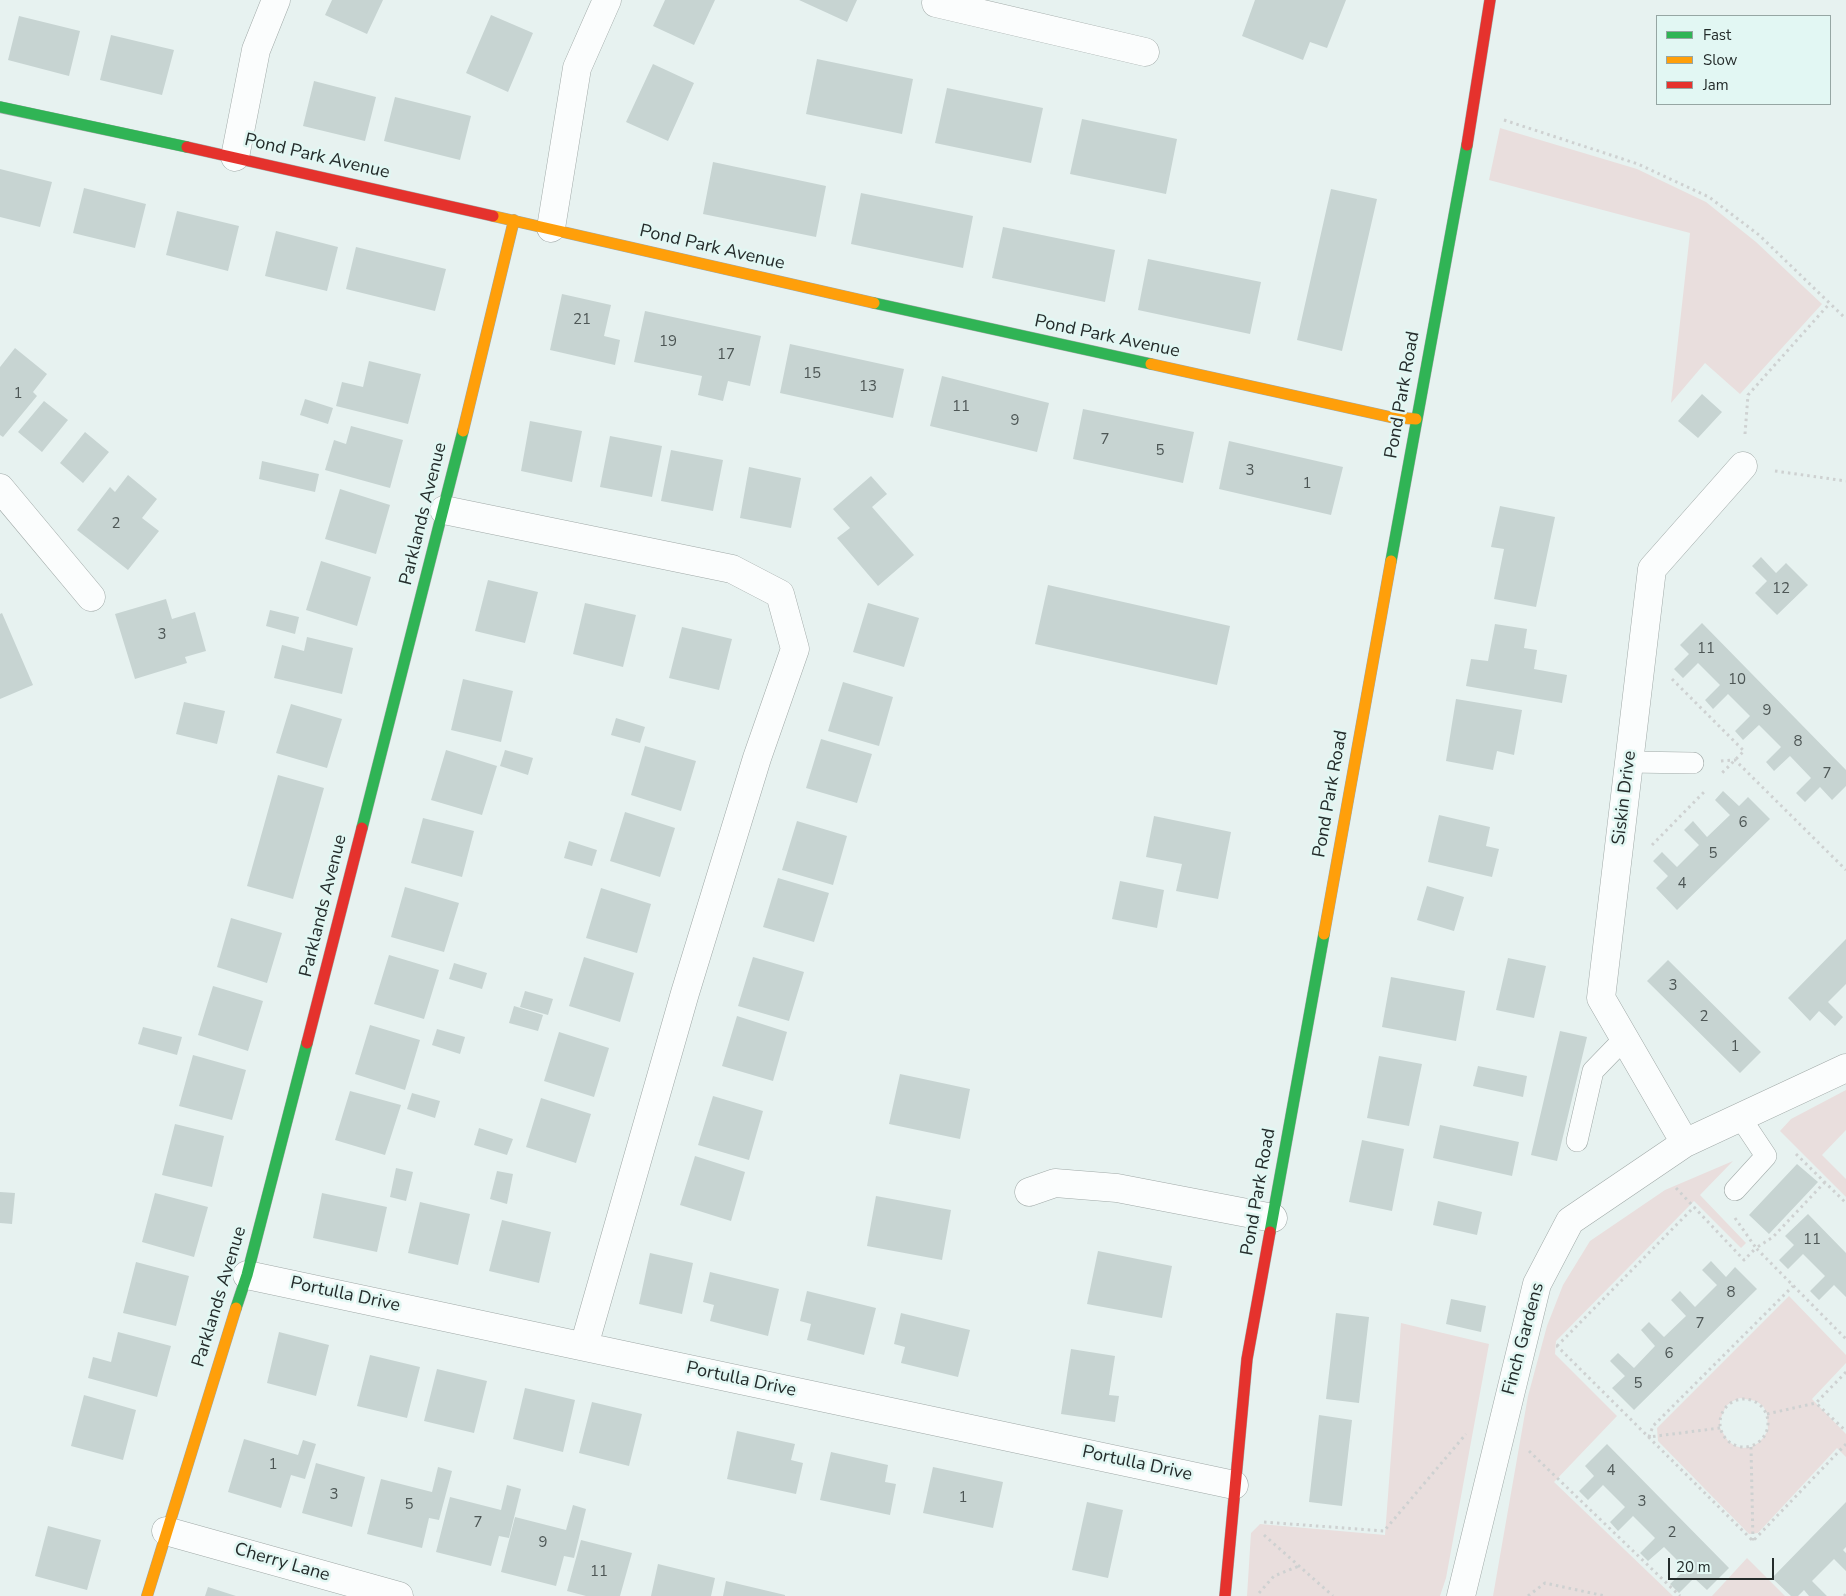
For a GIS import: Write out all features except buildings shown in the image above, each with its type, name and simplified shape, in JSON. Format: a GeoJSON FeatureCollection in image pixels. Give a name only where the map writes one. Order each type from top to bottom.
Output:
{"type":"FeatureCollection","features":[{"type":"Feature","properties":{"kind":"street"},"geometry":{"type":"LineString","coordinates":[[236,157],[256,50],[276,0]]}},
{"type":"Feature","properties":{"kind":"street"},"geometry":{"type":"LineString","coordinates":[[552,228],[577,68],[607,0]]}},
{"type":"Feature","properties":{"kind":"street","name":"Pond Park Road"},"geometry":{"type":"LineString","coordinates":[[1225,1596],[1246,1360],[1473,110],[1490,0]]}},
{"type":"Feature","properties":{"kind":"street"},"geometry":{"type":"LineString","coordinates":[[936,4],[1006,10],[1145,52]]}},
{"type":"Feature","properties":{"kind":"street","name":"Pond Park Avenue"},"geometry":{"type":"LineString","coordinates":[[0,107],[236,157],[552,228],[953,322],[1390,417],[1416,419]]}},
{"type":"Feature","properties":{"kind":"street","name":"Parklands Avenue"},"geometry":{"type":"LineString","coordinates":[[147,1596],[248,1275],[444,510],[514,220]]}},
{"type":"Feature","properties":{"kind":"street","name":"Siskin Drive"},"geometry":{"type":"LineString","coordinates":[[1685,1143],[1601,998],[1652,569],[1743,466]]}},
{"type":"Feature","properties":{"kind":"street"},"geometry":{"type":"LineString","coordinates":[[0,488],[91,597]]}},
{"type":"Feature","properties":{"kind":"street"},"geometry":{"type":"LineString","coordinates":[[444,510],[732,568],[780,594],[795,649],[757,758],[685,993],[584,1346]]}},
{"type":"Feature","properties":{"kind":"street","name":"Finch Gardens"},"geometry":{"type":"LineString","coordinates":[[1461,1596],[1537,1284],[1570,1221],[1685,1143],[1846,1068]]}},
{"type":"Feature","properties":{"kind":"street"},"geometry":{"type":"LineString","coordinates":[[1028,1192],[1055,1183],[1117,1188],[1273,1218]]}},
{"type":"Feature","properties":{"kind":"street","name":"Portulla Drive"},"geometry":{"type":"LineString","coordinates":[[248,1275],[584,1346],[1233,1497]]}},
{"type":"Feature","properties":{"kind":"street","name":"Cherry Lane"},"geometry":{"type":"LineString","coordinates":[[166,1531],[399,1596]]}},
{"type":"Feature","properties":{"kind":"lane"},"geometry":{"type":"LineString","coordinates":[[1629,762],[1693,763]]}},
{"type":"Feature","properties":{"kind":"lane"},"geometry":{"type":"LineString","coordinates":[[1577,1141],[1593,1071],[1624,1039]]}},
{"type":"Feature","properties":{"kind":"lane"},"geometry":{"type":"LineString","coordinates":[[1735,1190],[1766,1156],[1740,1117]]}},
{"type":"Feature","properties":{"kind":"path"},"geometry":{"type":"LineString","coordinates":[[1473,110],[1638,164],[1709,197],[1759,235],[1846,319]]}},
{"type":"Feature","properties":{"kind":"path"},"geometry":{"type":"LineString","coordinates":[[1830,303],[1748,395],[1743,466],[1846,481]]}},
{"type":"Feature","properties":{"kind":"path"},"geometry":{"type":"LineString","coordinates":[[1693,763],[1735,760],[1846,870]]}},
{"type":"Feature","properties":{"kind":"path"},"geometry":{"type":"LineString","coordinates":[[1792,1150],[1846,1203]]}},
{"type":"Feature","properties":{"kind":"path"},"geometry":{"type":"LineString","coordinates":[[1654,1164],[1744,1260],[1756,1248],[1773,1237],[1825,1182]]}},
{"type":"Feature","properties":{"kind":"path"},"geometry":{"type":"LineString","coordinates":[[1519,1354],[1557,1346],[1694,1207]]}},
{"type":"Feature","properties":{"kind":"path"},"geometry":{"type":"LineString","coordinates":[[1756,1248],[1846,1339]]}},
{"type":"Feature","properties":{"kind":"path"},"geometry":{"type":"LineString","coordinates":[[1649,1437],[1653,1426],[1793,1286]]}},
{"type":"Feature","properties":{"kind":"path"},"geometry":{"type":"LineString","coordinates":[[1557,1346],[1753,1540]]}},
{"type":"Feature","properties":{"kind":"path"},"geometry":{"type":"LineString","coordinates":[[1767,1414],[1816,1403],[1846,1372]]}},
{"type":"Feature","properties":{"kind":"path"},"geometry":{"type":"LineString","coordinates":[[1740,1398],[1756,1401],[1763,1406],[1767,1414],[1768,1430],[1764,1437],[1751,1447],[1743,1448],[1728,1442],[1720,1428],[1720,1420],[1726,1406],[1740,1398]]}},
{"type":"Feature","properties":{"kind":"path"},"geometry":{"type":"LineString","coordinates":[[1816,1403],[1846,1431]]}},
{"type":"Feature","properties":{"kind":"path"},"geometry":{"type":"LineString","coordinates":[[1649,1437],[1720,1428]]}},
{"type":"Feature","properties":{"kind":"path"},"geometry":{"type":"LineString","coordinates":[[1248,1521],[1384,1531],[1470,1429],[1500,1436],[1523,1445],[1680,1596]]}},
{"type":"Feature","properties":{"kind":"path"},"geometry":{"type":"LineString","coordinates":[[1753,1540],[1846,1444]]}},
{"type":"Feature","properties":{"kind":"path"},"geometry":{"type":"LineString","coordinates":[[1751,1447],[1753,1540]]}},
{"type":"Feature","properties":{"kind":"path"},"geometry":{"type":"LineString","coordinates":[[1233,1497],[1248,1521],[1333,1596]]}},
{"type":"Feature","properties":{"kind":"path"},"geometry":{"type":"LineString","coordinates":[[1257,1596],[1274,1576],[1299,1566]]}},
{"type":"Feature","properties":{"kind":"path"},"geometry":{"type":"LineString","coordinates":[[1528,1596],[1546,1583],[1605,1596]]}},
{"type":"Feature","properties":{"kind":"shaded area"},"geometry":{"type":"Polygon","coordinates":[[[1500,128],[1637,169],[1706,202],[1756,242],[1822,304],[1740,394],[1705,363],[1671,403],[1690,233],[1489,180],[1500,128]]]}},
{"type":"Feature","properties":{"kind":"shaded area"},"geometry":{"type":"Polygon","coordinates":[[[1846,1090],[1846,1130],[1822,1155],[1846,1179],[1846,1197],[1780,1131],[1791,1119],[1846,1090]]]}},
{"type":"Feature","properties":{"kind":"shaded area"},"geometry":{"type":"Polygon","coordinates":[[[1733,1161],[1700,1195],[1746,1243],[1741,1248],[1694,1201],[1556,1341],[1555,1354],[1617,1416],[1554,1482],[1673,1596],[1493,1596],[1528,1396],[1547,1326],[1563,1285],[1590,1241],[1665,1190],[1733,1161]]]}},
{"type":"Feature","properties":{"kind":"shaded area"},"geometry":{"type":"Polygon","coordinates":[[[1789,1296],[1846,1355],[1846,1363],[1812,1399],[1846,1434],[1846,1457],[1837,1448],[1758,1533],[1749,1534],[1658,1441],[1657,1428],[1789,1296]],[[1740,1398],[1726,1406],[1720,1420],[1720,1428],[1728,1441],[1735,1446],[1751,1447],[1764,1437],[1768,1430],[1767,1414],[1763,1406],[1756,1401],[1740,1398]]]}},
{"type":"Feature","properties":{"kind":"shaded area"},"geometry":{"type":"Polygon","coordinates":[[[1401,1323],[1489,1344],[1446,1578],[1440,1596],[1247,1596],[1251,1533],[1260,1524],[1385,1535],[1401,1323]]]}},
{"type":"Feature","properties":{"kind":"shaded area"},"geometry":{"type":"Polygon","coordinates":[[[1747,1558],[1785,1596],[1712,1596],[1747,1558]]]}},
{"type":"Feature","properties":{"kind":"traffic: fast"},"geometry":{"type":"LineString","coordinates":[[0,107],[187,147]]}},
{"type":"Feature","properties":{"kind":"traffic: fast"},"geometry":{"type":"LineString","coordinates":[[1391,561],[1467,145]]}},
{"type":"Feature","properties":{"kind":"traffic: fast"},"geometry":{"type":"LineString","coordinates":[[874,303],[1151,364]]}},
{"type":"Feature","properties":{"kind":"traffic: fast"},"geometry":{"type":"LineString","coordinates":[[362,828],[463,431]]}},
{"type":"Feature","properties":{"kind":"traffic: fast"},"geometry":{"type":"LineString","coordinates":[[1270,1232],[1324,934]]}},
{"type":"Feature","properties":{"kind":"traffic: fast"},"geometry":{"type":"LineString","coordinates":[[236,1308],[247,1275],[307,1043]]}},
{"type":"Feature","properties":{"kind":"traffic: slow"},"geometry":{"type":"LineString","coordinates":[[493,216],[874,303]]}},
{"type":"Feature","properties":{"kind":"traffic: slow"},"geometry":{"type":"LineString","coordinates":[[463,431],[514,220]]}},
{"type":"Feature","properties":{"kind":"traffic: slow"},"geometry":{"type":"LineString","coordinates":[[1151,364],[1390,417],[1416,419]]}},
{"type":"Feature","properties":{"kind":"traffic: slow"},"geometry":{"type":"LineString","coordinates":[[1324,934],[1391,561]]}},
{"type":"Feature","properties":{"kind":"traffic: slow"},"geometry":{"type":"LineString","coordinates":[[147,1596],[236,1308]]}},
{"type":"Feature","properties":{"kind":"traffic: jam"},"geometry":{"type":"LineString","coordinates":[[1467,145],[1490,0]]}},
{"type":"Feature","properties":{"kind":"traffic: jam"},"geometry":{"type":"LineString","coordinates":[[187,147],[493,216]]}},
{"type":"Feature","properties":{"kind":"traffic: jam"},"geometry":{"type":"LineString","coordinates":[[307,1043],[362,828]]}},
{"type":"Feature","properties":{"kind":"traffic: jam"},"geometry":{"type":"LineString","coordinates":[[1225,1596],[1247,1359],[1270,1232]]}}]}
